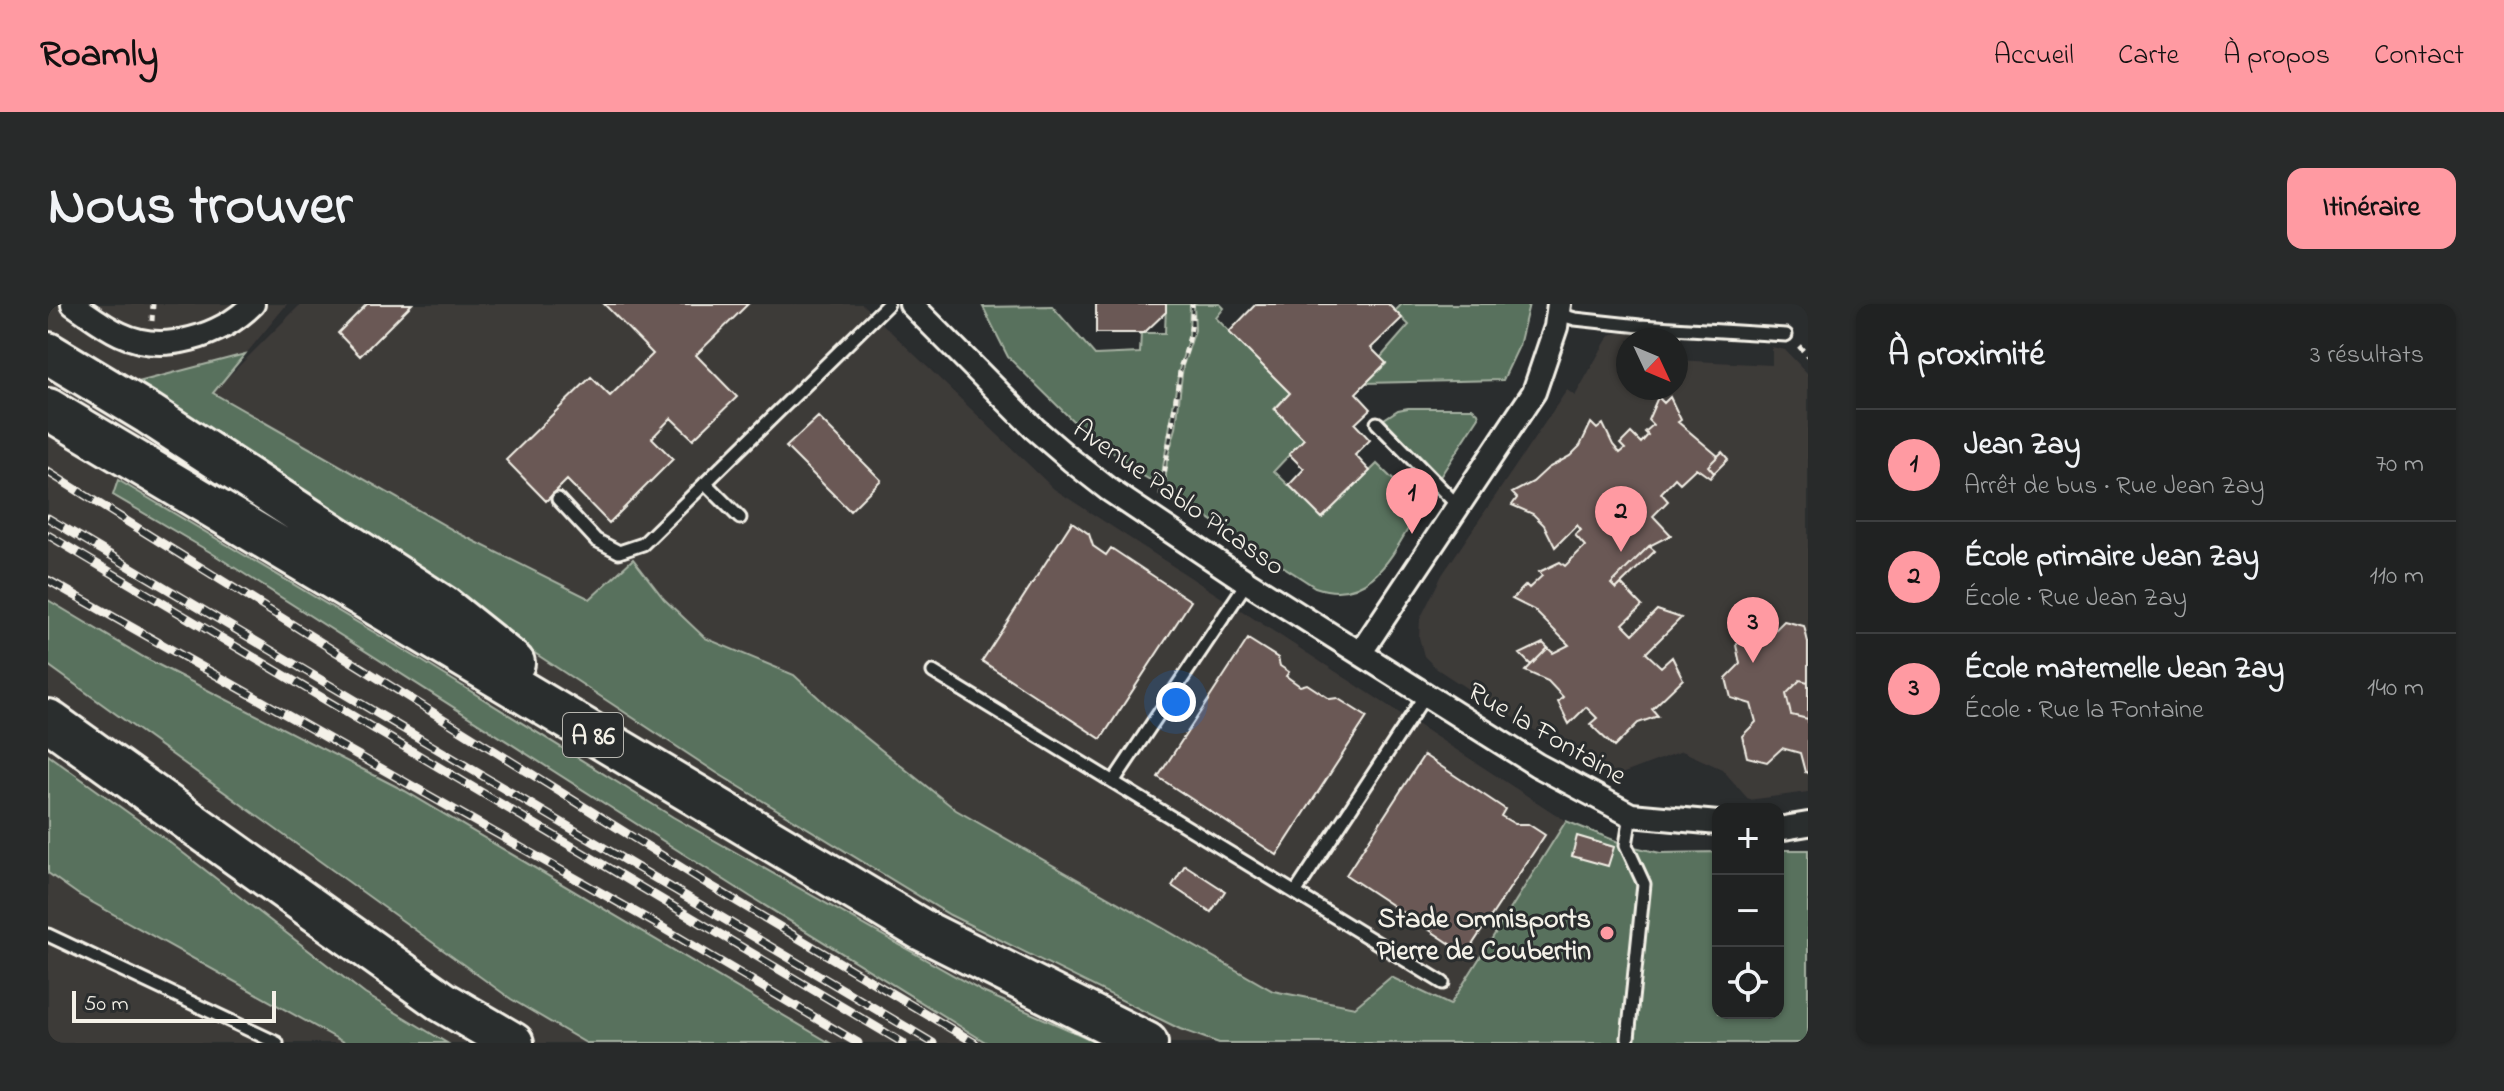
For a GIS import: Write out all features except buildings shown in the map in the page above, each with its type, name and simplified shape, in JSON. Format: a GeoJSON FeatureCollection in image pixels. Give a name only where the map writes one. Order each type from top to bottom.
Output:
{"type":"FeatureCollection","features":[{"type":"Feature","properties":{"kind":"highway"},"geometry":{"type":"LineString","coordinates":[[48,353],[149,414],[444,607],[639,763]]}},
{"type":"Feature","properties":{"kind":"highway","name":"A 86"},"geometry":{"type":"LineString","coordinates":[[48,409],[922,930],[1147,1043]]}},
{"type":"Feature","properties":{"kind":"highway"},"geometry":{"type":"LineString","coordinates":[[48,720],[443,1002],[513,1043]]}},
{"type":"Feature","properties":{"kind":"street"},"geometry":{"type":"LineString","coordinates":[[73,304],[122,335],[162,342],[193,338],[211,331],[228,323],[253,304]]}},
{"type":"Feature","properties":{"kind":"street","name":"Avenue Pablo Picasso"},"geometry":{"type":"LineString","coordinates":[[911,304],[1035,429],[1071,460],[1247,582],[1361,652]]}},
{"type":"Feature","properties":{"kind":"street"},"geometry":{"type":"LineString","coordinates":[[1361,652],[1534,392],[1556,327],[1558,309]]}},
{"type":"Feature","properties":{"kind":"street","name":"Rue la Fontaine"},"geometry":{"type":"LineString","coordinates":[[1361,652],[1537,765],[1631,815],[1712,822]]}},
{"type":"Feature","properties":{"kind":"street"},"geometry":{"type":"LineString","coordinates":[[1784,828],[1808,824]]}},
{"type":"Feature","properties":{"kind":"lane"},"geometry":{"type":"LineString","coordinates":[[558,499],[596,540],[619,552],[643,544],[888,304]]}},
{"type":"Feature","properties":{"kind":"lane"},"geometry":{"type":"LineString","coordinates":[[1558,309],[1575,319],[1786,335]]}},
{"type":"Feature","properties":{"kind":"lane"},"geometry":{"type":"LineString","coordinates":[[1377,423],[1458,506]]}},
{"type":"Feature","properties":{"kind":"lane"},"geometry":{"type":"LineString","coordinates":[[705,483],[740,518]]}},
{"type":"Feature","properties":{"kind":"lane"},"geometry":{"type":"LineString","coordinates":[[1113,782],[1247,582]]}},
{"type":"Feature","properties":{"kind":"lane"},"geometry":{"type":"LineString","coordinates":[[933,672],[1443,983]]}},
{"type":"Feature","properties":{"kind":"lane"},"geometry":{"type":"LineString","coordinates":[[1295,893],[1426,694]]}},
{"type":"Feature","properties":{"kind":"lane"},"geometry":{"type":"LineString","coordinates":[[1628,1038],[1644,884],[1626,845],[1631,815]]}},
{"type":"Feature","properties":{"kind":"lane"},"geometry":{"type":"LineString","coordinates":[[48,935],[277,1043]]}},
{"type":"Feature","properties":{"kind":"path"},"geometry":{"type":"LineString","coordinates":[[1156,521],[1181,365],[1189,345],[1192,304]]}},
{"type":"Feature","properties":{"kind":"shaded area"},"geometry":{"type":"Polygon","coordinates":[[[48,304],[287,304],[221,384],[301,304],[862,304],[1054,489],[1566,821],[1425,1043],[48,1043],[48,304]]]}},
{"type":"Feature","properties":{"kind":"shaded area"},"geometry":{"type":"Polygon","coordinates":[[[1616,333],[1616,400],[1688,400],[1688,361],[1772,365],[1772,347],[1785,350],[1808,374],[1808,792],[1749,800],[1722,769],[1682,751],[1619,775],[1611,773],[1570,752],[1474,693],[1437,669],[1424,656],[1419,637],[1420,619],[1442,575],[1567,390],[1575,396],[1612,334],[1616,333]]]}},
{"type":"Feature","properties":{"kind":"green space"},"geometry":{"type":"Polygon","coordinates":[[[1166,304],[1190,304],[1189,335],[1179,370],[1160,486],[1140,474],[1072,420],[1008,357],[983,307],[1052,306],[1095,355],[1140,353],[1141,333],[1165,333],[1166,304]]]}},
{"type":"Feature","properties":{"kind":"green space"},"geometry":{"type":"Polygon","coordinates":[[[1194,304],[1220,304],[1224,308],[1216,318],[1290,393],[1274,409],[1304,439],[1274,471],[1322,518],[1377,464],[1421,507],[1392,556],[1368,581],[1353,589],[1335,591],[1315,587],[1165,490],[1167,459],[1176,428],[1183,366],[1195,330],[1194,304]]]}},
{"type":"Feature","properties":{"kind":"green space"},"geometry":{"type":"Polygon","coordinates":[[[1402,304],[1529,304],[1519,346],[1503,380],[1366,383],[1386,364],[1380,358],[1409,325],[1395,311],[1402,304]]]}},
{"type":"Feature","properties":{"kind":"green space"},"geometry":{"type":"Polygon","coordinates":[[[245,354],[213,393],[460,534],[590,599],[633,559],[664,599],[705,638],[794,675],[833,711],[956,810],[1273,991],[1355,1007],[1391,977],[1450,1005],[1566,821],[1626,845],[1660,853],[1712,852],[1712,1019],[1784,1019],[1784,850],[1808,850],[1808,1043],[1219,1043],[1180,1029],[950,915],[717,773],[127,385],[245,354]]]}},
{"type":"Feature","properties":{"kind":"green space"},"geometry":{"type":"Polygon","coordinates":[[[1472,408],[1478,413],[1479,417],[1438,480],[1381,421],[1398,410],[1472,408]]]}},
{"type":"Feature","properties":{"kind":"green space"},"geometry":{"type":"Polygon","coordinates":[[[118,480],[419,659],[673,817],[985,993],[1099,1043],[987,1043],[751,897],[210,552],[113,495],[118,480]]]}},
{"type":"Feature","properties":{"kind":"green space"},"geometry":{"type":"Polygon","coordinates":[[[48,600],[145,658],[405,791],[830,1043],[586,1043],[511,999],[48,665],[48,600]]]}},
{"type":"Feature","properties":{"kind":"green space"},"geometry":{"type":"Polygon","coordinates":[[[48,755],[169,842],[365,994],[447,1043],[345,1043],[79,895],[48,873],[48,755]]]}},
{"type":"Feature","properties":{"kind":"railway"},"geometry":{"type":"LineString","coordinates":[[48,472],[706,883],[975,1043]]}},
{"type":"Feature","properties":{"kind":"railway"},"geometry":{"type":"LineString","coordinates":[[48,518],[933,1043]]}},
{"type":"Feature","properties":{"kind":"railway"},"geometry":{"type":"LineString","coordinates":[[48,535],[903,1043]]}},
{"type":"Feature","properties":{"kind":"railway"},"geometry":{"type":"LineString","coordinates":[[48,580],[658,925],[858,1043]]}},
{"type":"Feature","properties":{"kind":"place","name":"Jean Zay"},"geometry":{"type":"Point","coordinates":[1412,534]}},
{"type":"Feature","properties":{"kind":"place","name":"École primaire Jean Zay"},"geometry":{"type":"Point","coordinates":[1621,552]}},
{"type":"Feature","properties":{"kind":"place","name":"École maternelle Jean Zay"},"geometry":{"type":"Point","coordinates":[1753,663]}},
{"type":"Feature","properties":{"kind":"place","name":"Stade Omnisports Pierre de Coubertin"},"geometry":{"type":"Point","coordinates":[1607,933]}}]}
